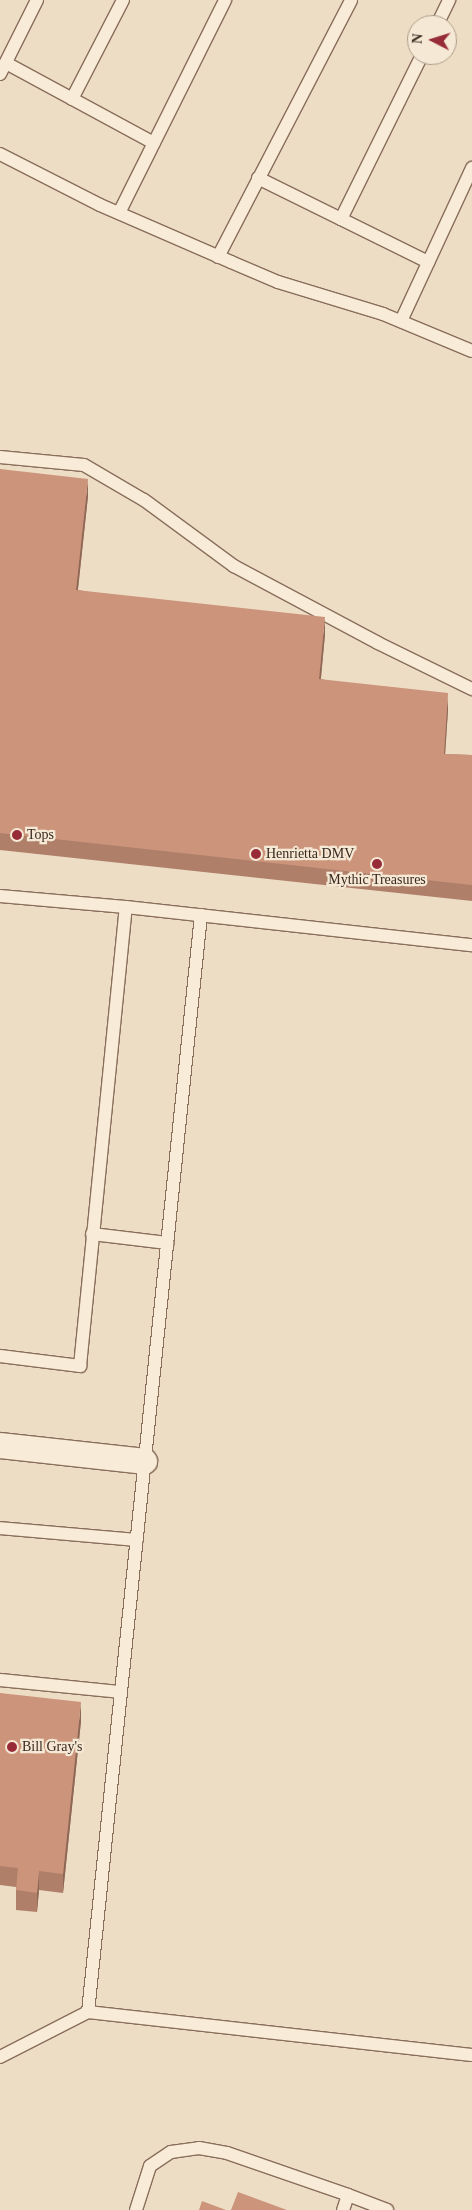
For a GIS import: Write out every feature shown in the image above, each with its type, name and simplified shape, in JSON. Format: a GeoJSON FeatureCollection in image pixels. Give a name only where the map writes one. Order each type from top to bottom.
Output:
{"type":"FeatureCollection","features":[{"type":"Feature","properties":{"kind":"street"},"geometry":{"type":"LineString","coordinates":[[0,1445],[144,1461]]}},
{"type":"Feature","properties":{"kind":"lane"},"geometry":{"type":"LineString","coordinates":[[37,0],[3,68],[72,99],[154,143]]}},
{"type":"Feature","properties":{"kind":"lane"},"geometry":{"type":"LineString","coordinates":[[72,99],[123,0]]}},
{"type":"Feature","properties":{"kind":"lane"},"geometry":{"type":"LineString","coordinates":[[120,213],[225,0]]}},
{"type":"Feature","properties":{"kind":"lane"},"geometry":{"type":"LineString","coordinates":[[218,256],[351,0]]}},
{"type":"Feature","properties":{"kind":"lane"},"geometry":{"type":"LineString","coordinates":[[442,15],[449,0]]}},
{"type":"Feature","properties":{"kind":"lane"},"geometry":{"type":"LineString","coordinates":[[341,219],[417,65]]}},
{"type":"Feature","properties":{"kind":"lane"},"geometry":{"type":"LineString","coordinates":[[0,154],[120,213],[278,282],[383,314],[472,351]]}},
{"type":"Feature","properties":{"kind":"lane"},"geometry":{"type":"LineString","coordinates":[[401,321],[472,168]]}},
{"type":"Feature","properties":{"kind":"lane"},"geometry":{"type":"LineString","coordinates":[[258,178],[428,262]]}},
{"type":"Feature","properties":{"kind":"lane"},"geometry":{"type":"LineString","coordinates":[[0,457],[84,465],[144,500],[234,566],[378,643],[472,689]]}},
{"type":"Feature","properties":{"kind":"lane"},"geometry":{"type":"LineString","coordinates":[[0,896],[126,907],[472,945]]}},
{"type":"Feature","properties":{"kind":"lane"},"geometry":{"type":"LineString","coordinates":[[0,1356],[80,1366],[126,907]]}},
{"type":"Feature","properties":{"kind":"lane"},"geometry":{"type":"LineString","coordinates":[[88,2012],[200,915]]}},
{"type":"Feature","properties":{"kind":"lane"},"geometry":{"type":"LineString","coordinates":[[92,1234],[167,1243]]}},
{"type":"Feature","properties":{"kind":"lane"},"geometry":{"type":"LineString","coordinates":[[0,1528],[136,1540]]}},
{"type":"Feature","properties":{"kind":"lane"},"geometry":{"type":"LineString","coordinates":[[0,1680],[120,1692]]}},
{"type":"Feature","properties":{"kind":"lane"},"geometry":{"type":"LineString","coordinates":[[0,2057],[88,2012],[472,2055]]}},
{"type":"Feature","properties":{"kind":"lane"},"geometry":{"type":"LineString","coordinates":[[136,2210],[150,2166],[171,2152],[199,2148],[228,2153],[387,2210]]}},
{"type":"Feature","properties":{"kind":"lane"},"geometry":{"type":"LineString","coordinates":[[343,2210],[348,2196]]}},
{"type":"Feature","properties":{"kind":"building"},"geometry":{"type":"Polygon","coordinates":[[[0,469],[88,479],[76,590],[325,617],[319,679],[448,693],[444,754],[472,755],[472,885],[0,833],[0,469]]]}},
{"type":"Feature","properties":{"kind":"building"},"geometry":{"type":"Polygon","coordinates":[[[0,1693],[81,1702],[63,1874],[39,1871],[37,1893],[16,1890],[18,1868],[0,1866],[0,1693]]]}},
{"type":"Feature","properties":{"kind":"building"},"geometry":{"type":"Polygon","coordinates":[[[238,2192],[287,2210],[231,2210],[238,2192]]]}},
{"type":"Feature","properties":{"kind":"building"},"geometry":{"type":"Polygon","coordinates":[[[202,2201],[226,2210],[199,2210],[202,2201]]]}},
{"type":"Feature","properties":{"kind":"place","name":"Tops"},"geometry":{"type":"Point","coordinates":[17,835]}},
{"type":"Feature","properties":{"kind":"place","name":"Henrietta DMV"},"geometry":{"type":"Point","coordinates":[256,854]}},
{"type":"Feature","properties":{"kind":"place","name":"Mythic Treasures"},"geometry":{"type":"Point","coordinates":[377,864]}},
{"type":"Feature","properties":{"kind":"place","name":"Bill Gray's"},"geometry":{"type":"Point","coordinates":[12,1747]}}]}
